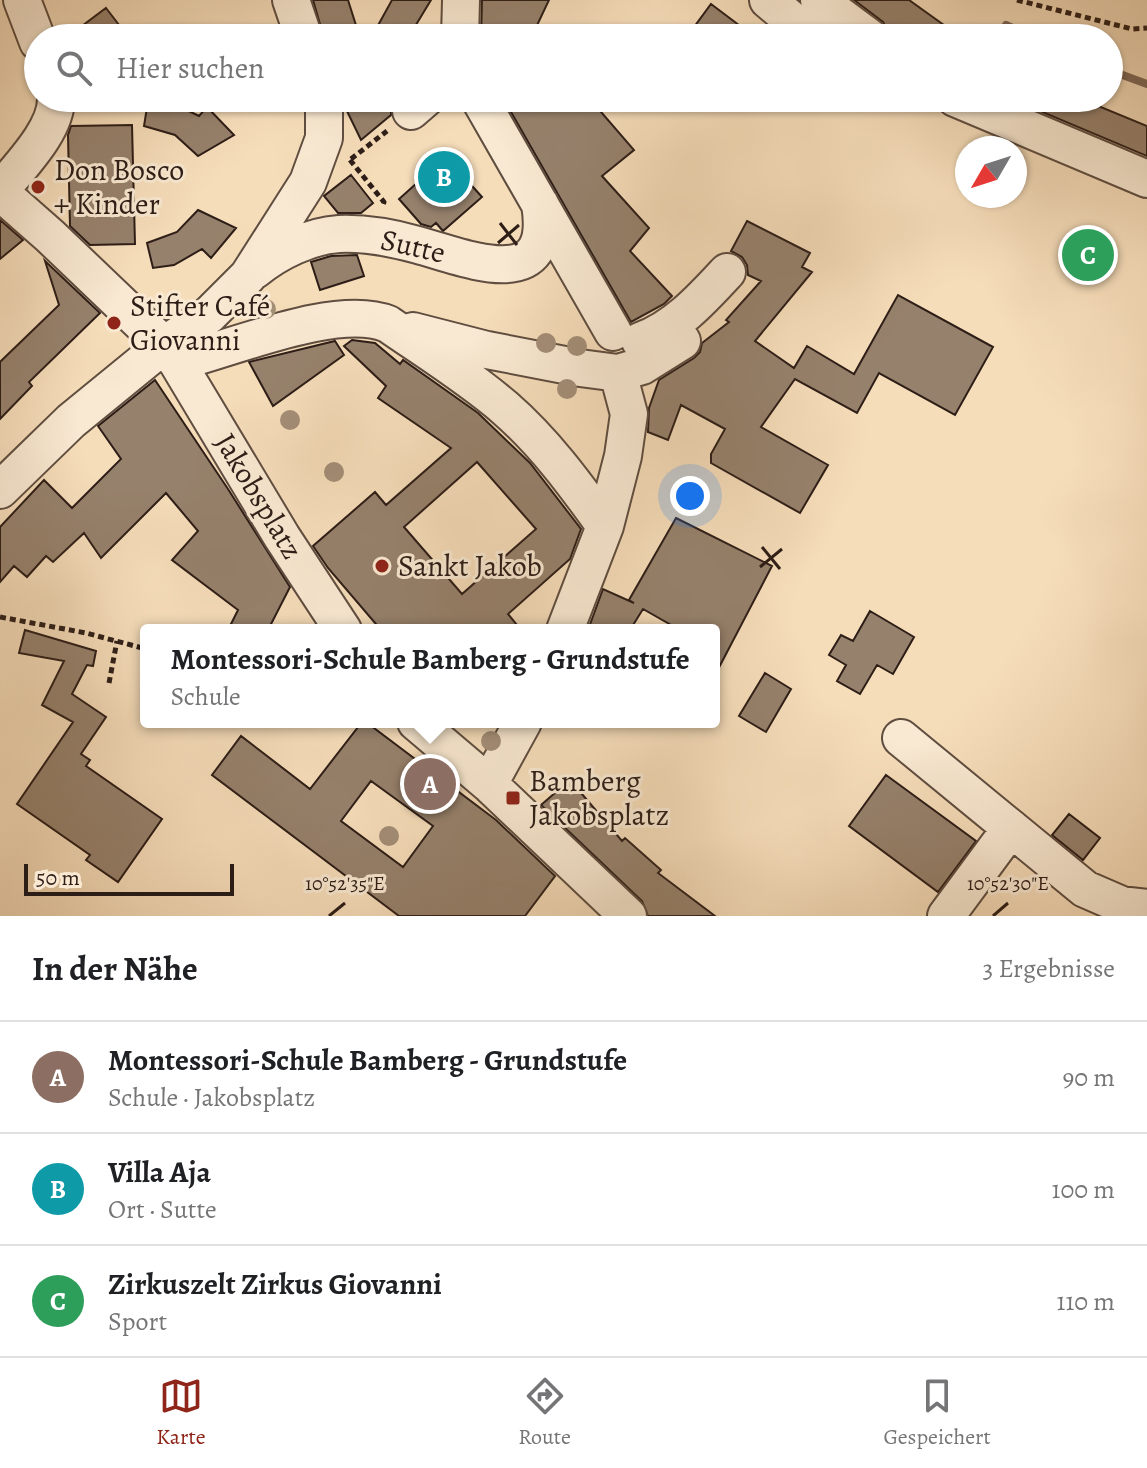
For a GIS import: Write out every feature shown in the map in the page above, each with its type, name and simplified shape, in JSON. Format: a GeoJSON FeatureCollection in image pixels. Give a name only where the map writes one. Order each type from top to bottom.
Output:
{"type":"FeatureCollection","features":[{"type":"Feature","properties":{"kind":"street"},"geometry":{"type":"LineString","coordinates":[[22,0],[31,24]]}},
{"type":"Feature","properties":{"kind":"street"},"geometry":{"type":"LineString","coordinates":[[291,0],[299,24]]}},
{"type":"Feature","properties":{"kind":"street"},"geometry":{"type":"LineString","coordinates":[[460,24],[461,0]]}},
{"type":"Feature","properties":{"kind":"street"},"geometry":{"type":"LineString","coordinates":[[768,0],[796,24]]}},
{"type":"Feature","properties":{"kind":"street"},"geometry":{"type":"LineString","coordinates":[[819,0],[851,24]]}},
{"type":"Feature","properties":{"kind":"street"},"geometry":{"type":"LineString","coordinates":[[0,192],[33,150],[55,112]]}},
{"type":"Feature","properties":{"kind":"street"},"geometry":{"type":"LineString","coordinates":[[0,490],[71,421],[170,353],[248,276],[313,171],[324,138],[326,112]]}},
{"type":"Feature","properties":{"kind":"street","name":"Sutte"},"geometry":{"type":"LineString","coordinates":[[487,112],[613,332]]}},
{"type":"Feature","properties":{"kind":"street"},"geometry":{"type":"LineString","coordinates":[[988,112],[1147,179]]}},
{"type":"Feature","properties":{"kind":"street","name":"Jakobsplatz"},"geometry":{"type":"LineString","coordinates":[[0,192],[50,236],[170,353],[339,624]]}},
{"type":"Feature","properties":{"kind":"street","name":"Sutte"},"geometry":{"type":"LineString","coordinates":[[248,276],[271,257],[303,243],[338,234],[375,236],[498,265],[515,263],[531,256],[541,243],[544,226],[540,204]]}},
{"type":"Feature","properties":{"kind":"street"},"geometry":{"type":"LineString","coordinates":[[533,358],[616,349],[647,338],[675,321],[727,272]]}},
{"type":"Feature","properties":{"kind":"street"},"geometry":{"type":"LineString","coordinates":[[170,353],[315,324],[375,319],[487,350],[618,373],[642,366],[682,341]]}},
{"type":"Feature","properties":{"kind":"street"},"geometry":{"type":"LineString","coordinates":[[388,324],[485,391],[508,411],[542,445],[605,526]]}},
{"type":"Feature","properties":{"kind":"street"},"geometry":{"type":"LineString","coordinates":[[567,624],[605,526],[623,456],[629,414],[618,373]]}},
{"type":"Feature","properties":{"kind":"street"},"geometry":{"type":"LineString","coordinates":[[423,728],[489,784],[628,916]]}},
{"type":"Feature","properties":{"kind":"street"},"geometry":{"type":"LineString","coordinates":[[489,784],[520,728]]}},
{"type":"Feature","properties":{"kind":"street"},"geometry":{"type":"LineString","coordinates":[[901,738],[1085,889],[1122,905],[1147,908]]}},
{"type":"Feature","properties":{"kind":"street"},"geometry":{"type":"LineString","coordinates":[[946,916],[1011,828]]}},
{"type":"Feature","properties":{"kind":"path"},"geometry":{"type":"LineString","coordinates":[[1017,0],[1112,24]]}},
{"type":"Feature","properties":{"kind":"path"},"geometry":{"type":"LineString","coordinates":[[1123,27],[1147,28]]}},
{"type":"Feature","properties":{"kind":"path"},"geometry":{"type":"LineString","coordinates":[[375,236],[384,202],[352,159],[410,112]]}},
{"type":"Feature","properties":{"kind":"path"},"geometry":{"type":"LineString","coordinates":[[0,617],[140,647]]}},
{"type":"Feature","properties":{"kind":"path"},"geometry":{"type":"LineString","coordinates":[[109,683],[117,641]]}},
{"type":"Feature","properties":{"kind":"building"},"geometry":{"type":"Polygon","coordinates":[[[313,0],[348,0],[356,24],[320,24],[313,0]]]}},
{"type":"Feature","properties":{"kind":"building"},"geometry":{"type":"Polygon","coordinates":[[[392,0],[431,0],[416,24],[379,24],[392,0]]]}},
{"type":"Feature","properties":{"kind":"building"},"geometry":{"type":"Polygon","coordinates":[[[482,0],[549,0],[538,24],[481,24],[482,0]]]}},
{"type":"Feature","properties":{"kind":"building"},"geometry":{"type":"Polygon","coordinates":[[[854,0],[909,0],[942,24],[884,24],[854,0]]]}},
{"type":"Feature","properties":{"kind":"building"},"geometry":{"type":"Polygon","coordinates":[[[711,4],[737,24],[696,24],[711,4]]]}},
{"type":"Feature","properties":{"kind":"building"},"geometry":{"type":"Polygon","coordinates":[[[106,8],[118,24],[85,24],[106,8]]]}},
{"type":"Feature","properties":{"kind":"building"},"geometry":{"type":"Polygon","coordinates":[[[146,112],[191,112],[199,116],[203,112],[212,112],[234,135],[198,156],[175,135],[144,126],[146,112]]]}},
{"type":"Feature","properties":{"kind":"building"},"geometry":{"type":"Polygon","coordinates":[[[347,112],[391,112],[391,115],[361,140],[347,112]]]}},
{"type":"Feature","properties":{"kind":"building"},"geometry":{"type":"Polygon","coordinates":[[[511,112],[601,112],[634,150],[602,176],[649,228],[630,251],[672,296],[664,304],[631,322],[511,112]]]}},
{"type":"Feature","properties":{"kind":"building"},"geometry":{"type":"Polygon","coordinates":[[[1042,112],[1113,112],[1147,126],[1147,156],[1042,112]]]}},
{"type":"Feature","properties":{"kind":"building"},"geometry":{"type":"Polygon","coordinates":[[[132,125],[135,244],[90,245],[70,226],[68,135],[71,126],[132,125]]]}},
{"type":"Feature","properties":{"kind":"building"},"geometry":{"type":"Polygon","coordinates":[[[446,157],[482,197],[443,231],[436,223],[431,227],[421,224],[399,199],[446,157]]]}},
{"type":"Feature","properties":{"kind":"building"},"geometry":{"type":"Polygon","coordinates":[[[351,175],[373,203],[361,213],[338,213],[324,196],[351,175]]]}},
{"type":"Feature","properties":{"kind":"building"},"geometry":{"type":"Polygon","coordinates":[[[198,210],[236,228],[211,258],[202,249],[174,265],[153,268],[147,243],[177,232],[198,210]]]}},
{"type":"Feature","properties":{"kind":"building"},"geometry":{"type":"Polygon","coordinates":[[[0,220],[23,240],[0,259],[0,220]]]}},
{"type":"Feature","properties":{"kind":"building"},"geometry":{"type":"Polygon","coordinates":[[[747,221],[810,253],[802,267],[812,272],[755,341],[794,368],[807,346],[854,374],[898,295],[993,347],[955,415],[879,373],[857,413],[795,379],[761,427],[828,465],[800,513],[711,463],[711,454],[725,429],[681,405],[668,440],[648,432],[649,408],[659,380],[694,358],[700,352],[702,343],[729,322],[726,320],[761,281],[748,275],[742,257],[731,251],[747,221]]]}},
{"type":"Feature","properties":{"kind":"building"},"geometry":{"type":"Polygon","coordinates":[[[357,255],[364,276],[320,290],[311,262],[331,256],[357,255]]]}},
{"type":"Feature","properties":{"kind":"building"},"geometry":{"type":"Polygon","coordinates":[[[45,261],[100,313],[29,382],[32,386],[0,419],[0,362],[59,305],[45,261]]]}},
{"type":"Feature","properties":{"kind":"building"},"geometry":{"type":"Polygon","coordinates":[[[352,340],[375,343],[400,364],[403,360],[478,413],[530,463],[581,529],[570,559],[508,614],[516,624],[376,624],[313,546],[375,492],[386,505],[451,448],[378,398],[386,386],[344,346],[352,340]],[[477,462],[404,527],[462,594],[536,529],[477,462]]]}},
{"type":"Feature","properties":{"kind":"building"},"geometry":{"type":"Polygon","coordinates":[[[335,341],[344,355],[273,406],[249,362],[335,341]]]}},
{"type":"Feature","properties":{"kind":"building"},"geometry":{"type":"Polygon","coordinates":[[[155,380],[290,587],[271,624],[231,624],[238,610],[172,560],[198,531],[166,493],[101,558],[84,533],[53,562],[46,556],[27,577],[14,566],[0,582],[0,527],[44,480],[72,508],[121,459],[98,426],[155,380]]]}},
{"type":"Feature","properties":{"kind":"building"},"geometry":{"type":"Polygon","coordinates":[[[676,518],[772,566],[720,666],[720,624],[669,624],[643,609],[634,624],[590,624],[603,589],[634,603],[629,600],[676,518]]]}},
{"type":"Feature","properties":{"kind":"building"},"geometry":{"type":"Polygon","coordinates":[[[870,611],[914,637],[893,674],[877,665],[860,694],[837,681],[846,665],[829,655],[841,635],[853,641],[870,611]]]}},
{"type":"Feature","properties":{"kind":"building"},"geometry":{"type":"Polygon","coordinates":[[[25,630],[96,651],[93,666],[87,665],[72,694],[106,717],[81,754],[90,760],[86,766],[162,819],[118,882],[86,860],[90,855],[17,804],[73,722],[42,705],[64,661],[19,653],[25,630]]]}},
{"type":"Feature","properties":{"kind":"building"},"geometry":{"type":"Polygon","coordinates":[[[765,673],[791,689],[766,732],[739,716],[765,673]]]}},
{"type":"Feature","properties":{"kind":"building"},"geometry":{"type":"Polygon","coordinates":[[[357,728],[374,728],[496,820],[555,876],[525,916],[399,916],[212,775],[241,736],[310,789],[357,728]],[[371,781],[341,821],[403,867],[433,826],[371,781]]]}},
{"type":"Feature","properties":{"kind":"building"},"geometry":{"type":"Polygon","coordinates":[[[886,775],[976,841],[938,892],[849,826],[886,775]]]}},
{"type":"Feature","properties":{"kind":"building"},"geometry":{"type":"Polygon","coordinates":[[[570,780],[622,841],[625,838],[661,870],[658,873],[715,916],[648,916],[642,901],[541,805],[570,780]]]}},
{"type":"Feature","properties":{"kind":"building"},"geometry":{"type":"Polygon","coordinates":[[[1069,814],[1100,838],[1083,860],[1052,835],[1069,814]]]}},
{"type":"Feature","properties":{"kind":"waterway"},"geometry":{"type":"LineString","coordinates":[[1123,75],[1147,84]]}},
{"type":"Feature","properties":{"kind":"place","name":"Villa Aja"},"geometry":{"type":"Point","coordinates":[444,177]}},
{"type":"Feature","properties":{"kind":"place","name":"Don Bosco + Kinder"},"geometry":{"type":"Point","coordinates":[38,187]}},
{"type":"Feature","properties":{"kind":"place","name":"Zirkuszelt Zirkus Giovanni"},"geometry":{"type":"Point","coordinates":[1088,255]}},
{"type":"Feature","properties":{"kind":"place","name":"Stifter Café Giovanni"},"geometry":{"type":"Point","coordinates":[114,323]}},
{"type":"Feature","properties":{"kind":"place","name":"Sankt Jakob"},"geometry":{"type":"Point","coordinates":[382,566]}},
{"type":"Feature","properties":{"kind":"place","name":"Montessori-Schule Bamberg - Grundstufe"},"geometry":{"type":"Point","coordinates":[430,784]}},
{"type":"Feature","properties":{"kind":"place","name":"Bamberg Jakobsplatz"},"geometry":{"type":"Point","coordinates":[513,798]}}]}
